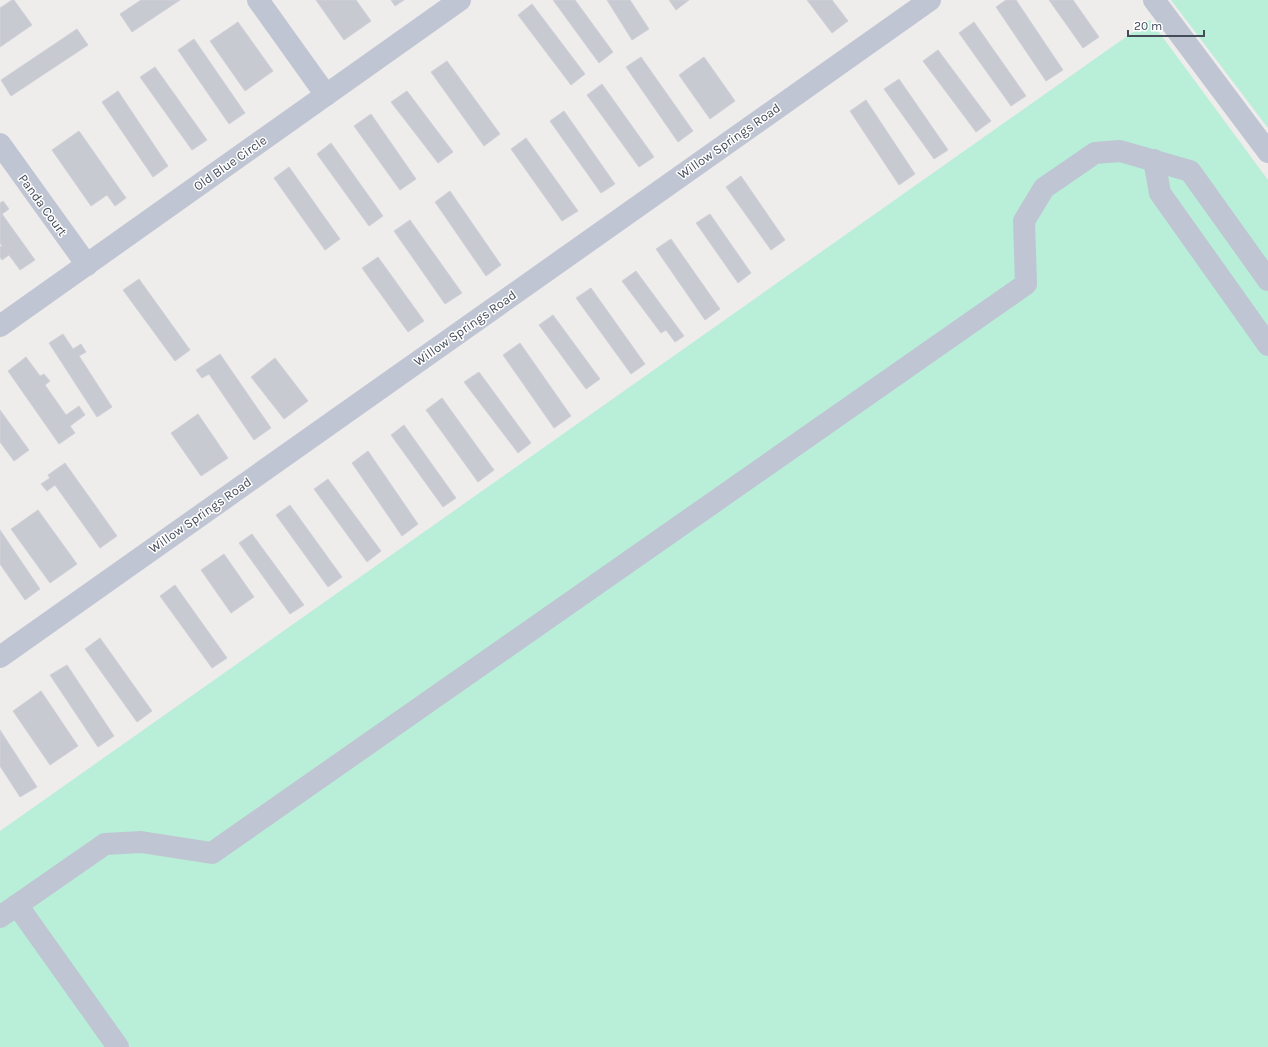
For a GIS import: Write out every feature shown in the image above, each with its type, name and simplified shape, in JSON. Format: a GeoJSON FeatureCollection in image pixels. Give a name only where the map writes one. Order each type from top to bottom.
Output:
{"type":"FeatureCollection","features":[{"type":"Feature","properties":{"kind":"street"},"geometry":{"type":"LineString","coordinates":[[258,0],[326,95]]}},
{"type":"Feature","properties":{"kind":"street","name":"Old Blue Circle"},"geometry":{"type":"LineString","coordinates":[[0,326],[460,0]]}},
{"type":"Feature","properties":{"kind":"street"},"geometry":{"type":"LineString","coordinates":[[1154,0],[1268,152]]}},
{"type":"Feature","properties":{"kind":"street","name":"Willow Springs Road"},"geometry":{"type":"LineString","coordinates":[[0,657],[924,2]]}},
{"type":"Feature","properties":{"kind":"street","name":"Panda Court"},"geometry":{"type":"LineString","coordinates":[[0,144],[87,265]]}},
{"type":"Feature","properties":{"kind":"street"},"geometry":{"type":"LineString","coordinates":[[118,1047],[8,911],[105,844],[141,842],[212,852],[1026,284],[1024,221],[1044,188],[1094,153],[1120,151],[1190,171],[1268,280]]}},
{"type":"Feature","properties":{"kind":"street"},"geometry":{"type":"LineString","coordinates":[[1154,160],[1160,193],[1268,345]]}},
{"type":"Feature","properties":{"kind":"green space"},"geometry":{"type":"Polygon","coordinates":[[[1171,0],[1268,0],[1268,128],[1171,0]]]}},
{"type":"Feature","properties":{"kind":"green space"},"geometry":{"type":"Polygon","coordinates":[[[1150,20],[1268,180],[1268,1047],[0,1047],[0,831],[1150,20]]]}},
{"type":"Feature","properties":{"kind":"building"},"geometry":{"type":"Polygon","coordinates":[[[14,0],[32,25],[0,47],[0,8],[14,0]]]}},
{"type":"Feature","properties":{"kind":"building"},"geometry":{"type":"Polygon","coordinates":[[[141,0],[180,0],[132,32],[120,14],[141,0]]]}},
{"type":"Feature","properties":{"kind":"building"},"geometry":{"type":"Polygon","coordinates":[[[316,0],[356,0],[371,21],[344,40],[316,0]]]}},
{"type":"Feature","properties":{"kind":"building"},"geometry":{"type":"Polygon","coordinates":[[[391,0],[404,0],[395,6],[391,0]]]}},
{"type":"Feature","properties":{"kind":"building"},"geometry":{"type":"Polygon","coordinates":[[[553,0],[575,0],[613,52],[599,63],[553,0]]]}},
{"type":"Feature","properties":{"kind":"building"},"geometry":{"type":"Polygon","coordinates":[[[607,0],[630,0],[649,29],[632,40],[607,0]]]}},
{"type":"Feature","properties":{"kind":"building"},"geometry":{"type":"Polygon","coordinates":[[[669,0],[689,0],[676,10],[669,0]]]}},
{"type":"Feature","properties":{"kind":"building"},"geometry":{"type":"Polygon","coordinates":[[[807,0],[832,0],[848,21],[832,33],[807,0]]]}},
{"type":"Feature","properties":{"kind":"building"},"geometry":{"type":"Polygon","coordinates":[[[1006,0],[1016,0],[1063,70],[1046,81],[996,7],[1006,0]]]}},
{"type":"Feature","properties":{"kind":"building"},"geometry":{"type":"Polygon","coordinates":[[[1049,0],[1073,0],[1099,37],[1083,48],[1049,0]]]}},
{"type":"Feature","properties":{"kind":"building"},"geometry":{"type":"Polygon","coordinates":[[[532,4],[585,74],[571,85],[518,15],[532,4]]]}},
{"type":"Feature","properties":{"kind":"building"},"geometry":{"type":"Polygon","coordinates":[[[238,22],[273,71],[245,91],[210,41],[238,22]]]}},
{"type":"Feature","properties":{"kind":"building"},"geometry":{"type":"Polygon","coordinates":[[[974,22],[1026,96],[1011,106],[959,33],[974,22]]]}},
{"type":"Feature","properties":{"kind":"building"},"geometry":{"type":"Polygon","coordinates":[[[77,29],[88,45],[11,96],[1,80],[77,29]]]}},
{"type":"Feature","properties":{"kind":"building"},"geometry":{"type":"Polygon","coordinates":[[[194,39],[245,113],[229,124],[178,50],[194,39]]]}},
{"type":"Feature","properties":{"kind":"building"},"geometry":{"type":"Polygon","coordinates":[[[938,50],[991,121],[976,132],[923,61],[938,50]]]}},
{"type":"Feature","properties":{"kind":"building"},"geometry":{"type":"Polygon","coordinates":[[[641,57],[693,131],[678,142],[626,67],[641,57]]]}},
{"type":"Feature","properties":{"kind":"building"},"geometry":{"type":"Polygon","coordinates":[[[704,57],[735,101],[710,119],[679,75],[704,57]]]}},
{"type":"Feature","properties":{"kind":"building"},"geometry":{"type":"Polygon","coordinates":[[[447,61],[500,134],[484,146],[431,72],[447,61]]]}},
{"type":"Feature","properties":{"kind":"building"},"geometry":{"type":"Polygon","coordinates":[[[155,67],[207,140],[192,150],[140,77],[155,67]]]}},
{"type":"Feature","properties":{"kind":"building"},"geometry":{"type":"Polygon","coordinates":[[[899,79],[948,150],[934,159],[884,89],[899,79]]]}},
{"type":"Feature","properties":{"kind":"building"},"geometry":{"type":"Polygon","coordinates":[[[602,84],[654,157],[639,167],[587,95],[602,84]]]}},
{"type":"Feature","properties":{"kind":"building"},"geometry":{"type":"Polygon","coordinates":[[[118,91],[168,166],[153,177],[102,102],[118,91]]]}},
{"type":"Feature","properties":{"kind":"building"},"geometry":{"type":"Polygon","coordinates":[[[407,91],[453,152],[438,163],[391,102],[407,91]]]}},
{"type":"Feature","properties":{"kind":"building"},"geometry":{"type":"Polygon","coordinates":[[[866,100],[915,174],[899,185],[850,111],[866,100]]]}},
{"type":"Feature","properties":{"kind":"building"},"geometry":{"type":"Polygon","coordinates":[[[564,111],[615,184],[601,193],[550,121],[564,111]]]}},
{"type":"Feature","properties":{"kind":"building"},"geometry":{"type":"Polygon","coordinates":[[[371,114],[416,179],[400,190],[354,126],[371,114]]]}},
{"type":"Feature","properties":{"kind":"building"},"geometry":{"type":"Polygon","coordinates":[[[79,131],[126,198],[115,206],[107,195],[91,206],[52,150],[79,131]]]}},
{"type":"Feature","properties":{"kind":"building"},"geometry":{"type":"Polygon","coordinates":[[[526,138],[578,211],[562,221],[511,149],[526,138]]]}},
{"type":"Feature","properties":{"kind":"building"},"geometry":{"type":"Polygon","coordinates":[[[331,143],[383,216],[369,226],[317,154],[331,143]]]}},
{"type":"Feature","properties":{"kind":"building"},"geometry":{"type":"Polygon","coordinates":[[[289,167],[340,239],[325,250],[274,178],[289,167]]]}},
{"type":"Feature","properties":{"kind":"building"},"geometry":{"type":"Polygon","coordinates":[[[741,176],[785,240],[771,250],[726,187],[741,176]]]}},
{"type":"Feature","properties":{"kind":"building"},"geometry":{"type":"Polygon","coordinates":[[[450,191],[501,265],[486,276],[435,202],[450,191]]]}},
{"type":"Feature","properties":{"kind":"building"},"geometry":{"type":"Polygon","coordinates":[[[3,201],[9,209],[2,214],[35,260],[20,270],[9,255],[2,260],[0,257],[0,247],[2,246],[0,243],[0,203],[3,201]]]}},
{"type":"Feature","properties":{"kind":"building"},"geometry":{"type":"Polygon","coordinates":[[[710,214],[751,273],[738,283],[696,223],[710,214]]]}},
{"type":"Feature","properties":{"kind":"building"},"geometry":{"type":"Polygon","coordinates":[[[410,220],[462,293],[445,304],[394,231],[410,220]]]}},
{"type":"Feature","properties":{"kind":"building"},"geometry":{"type":"Polygon","coordinates":[[[671,239],[720,309],[705,320],[656,249],[671,239]]]}},
{"type":"Feature","properties":{"kind":"building"},"geometry":{"type":"Polygon","coordinates":[[[378,257],[424,321],[408,332],[362,268],[378,257]]]}},
{"type":"Feature","properties":{"kind":"building"},"geometry":{"type":"Polygon","coordinates":[[[636,271],[684,336],[675,342],[666,330],[661,333],[622,281],[636,271]]]}},
{"type":"Feature","properties":{"kind":"building"},"geometry":{"type":"Polygon","coordinates":[[[139,279],[190,350],[175,361],[123,290],[139,279]]]}},
{"type":"Feature","properties":{"kind":"building"},"geometry":{"type":"Polygon","coordinates":[[[591,288],[645,364],[631,374],[576,298],[591,288]]]}},
{"type":"Feature","properties":{"kind":"building"},"geometry":{"type":"Polygon","coordinates":[[[553,315],[600,379],[586,389],[539,325],[553,315]]]}},
{"type":"Feature","properties":{"kind":"building"},"geometry":{"type":"Polygon","coordinates":[[[63,334],[73,349],[81,344],[86,352],[79,356],[112,407],[97,417],[49,343],[63,334]]]}},
{"type":"Feature","properties":{"kind":"building"},"geometry":{"type":"Polygon","coordinates":[[[520,343],[571,416],[554,428],[503,355],[520,343]]]}},
{"type":"Feature","properties":{"kind":"building"},"geometry":{"type":"Polygon","coordinates":[[[220,354],[271,428],[254,440],[209,374],[202,378],[196,370],[220,354]]]}},
{"type":"Feature","properties":{"kind":"building"},"geometry":{"type":"Polygon","coordinates":[[[26,357],[40,376],[44,374],[50,381],[45,385],[66,415],[79,406],[85,415],[70,426],[75,433],[59,444],[8,371],[26,357]]]}},
{"type":"Feature","properties":{"kind":"building"},"geometry":{"type":"Polygon","coordinates":[[[275,358],[308,401],[284,419],[251,377],[275,358]]]}},
{"type":"Feature","properties":{"kind":"building"},"geometry":{"type":"Polygon","coordinates":[[[479,372],[531,443],[518,453],[464,382],[479,372]]]}},
{"type":"Feature","properties":{"kind":"building"},"geometry":{"type":"Polygon","coordinates":[[[442,398],[494,470],[478,482],[426,410],[442,398]]]}},
{"type":"Feature","properties":{"kind":"building"},"geometry":{"type":"Polygon","coordinates":[[[0,410],[29,450],[14,461],[0,442],[0,410]]]}},
{"type":"Feature","properties":{"kind":"building"},"geometry":{"type":"Polygon","coordinates":[[[198,414],[228,458],[201,476],[171,433],[198,414]]]}},
{"type":"Feature","properties":{"kind":"building"},"geometry":{"type":"Polygon","coordinates":[[[404,425],[456,498],[443,507],[391,435],[404,425]]]}},
{"type":"Feature","properties":{"kind":"building"},"geometry":{"type":"Polygon","coordinates":[[[368,451],[418,524],[402,536],[352,463],[368,451]]]}},
{"type":"Feature","properties":{"kind":"building"},"geometry":{"type":"Polygon","coordinates":[[[65,463],[117,536],[100,548],[55,485],[47,491],[41,484],[50,478],[48,475],[65,463]]]}},
{"type":"Feature","properties":{"kind":"building"},"geometry":{"type":"Polygon","coordinates":[[[328,479],[381,551],[367,562],[314,489],[328,479]]]}},
{"type":"Feature","properties":{"kind":"building"},"geometry":{"type":"Polygon","coordinates":[[[290,505],[342,577],[328,587],[276,515],[290,505]]]}},
{"type":"Feature","properties":{"kind":"building"},"geometry":{"type":"Polygon","coordinates":[[[38,510],[77,564],[50,583],[11,529],[38,510]]]}},
{"type":"Feature","properties":{"kind":"building"},"geometry":{"type":"Polygon","coordinates":[[[0,530],[40,589],[25,600],[0,564],[0,530]]]}},
{"type":"Feature","properties":{"kind":"building"},"geometry":{"type":"Polygon","coordinates":[[[252,534],[304,605],[290,614],[239,543],[252,534]]]}},
{"type":"Feature","properties":{"kind":"building"},"geometry":{"type":"Polygon","coordinates":[[[224,554],[254,597],[231,613],[201,570],[224,554]]]}},
{"type":"Feature","properties":{"kind":"building"},"geometry":{"type":"Polygon","coordinates":[[[175,585],[227,658],[212,668],[160,596],[175,585]]]}},
{"type":"Feature","properties":{"kind":"building"},"geometry":{"type":"Polygon","coordinates":[[[100,638],[152,711],[137,722],[85,649],[100,638]]]}},
{"type":"Feature","properties":{"kind":"building"},"geometry":{"type":"Polygon","coordinates":[[[67,665],[114,736],[98,747],[50,675],[67,665]]]}},
{"type":"Feature","properties":{"kind":"building"},"geometry":{"type":"Polygon","coordinates":[[[41,691],[78,746],[50,765],[13,711],[41,691]]]}},
{"type":"Feature","properties":{"kind":"building"},"geometry":{"type":"Polygon","coordinates":[[[0,730],[37,787],[20,797],[0,766],[0,730]]]}}]}
